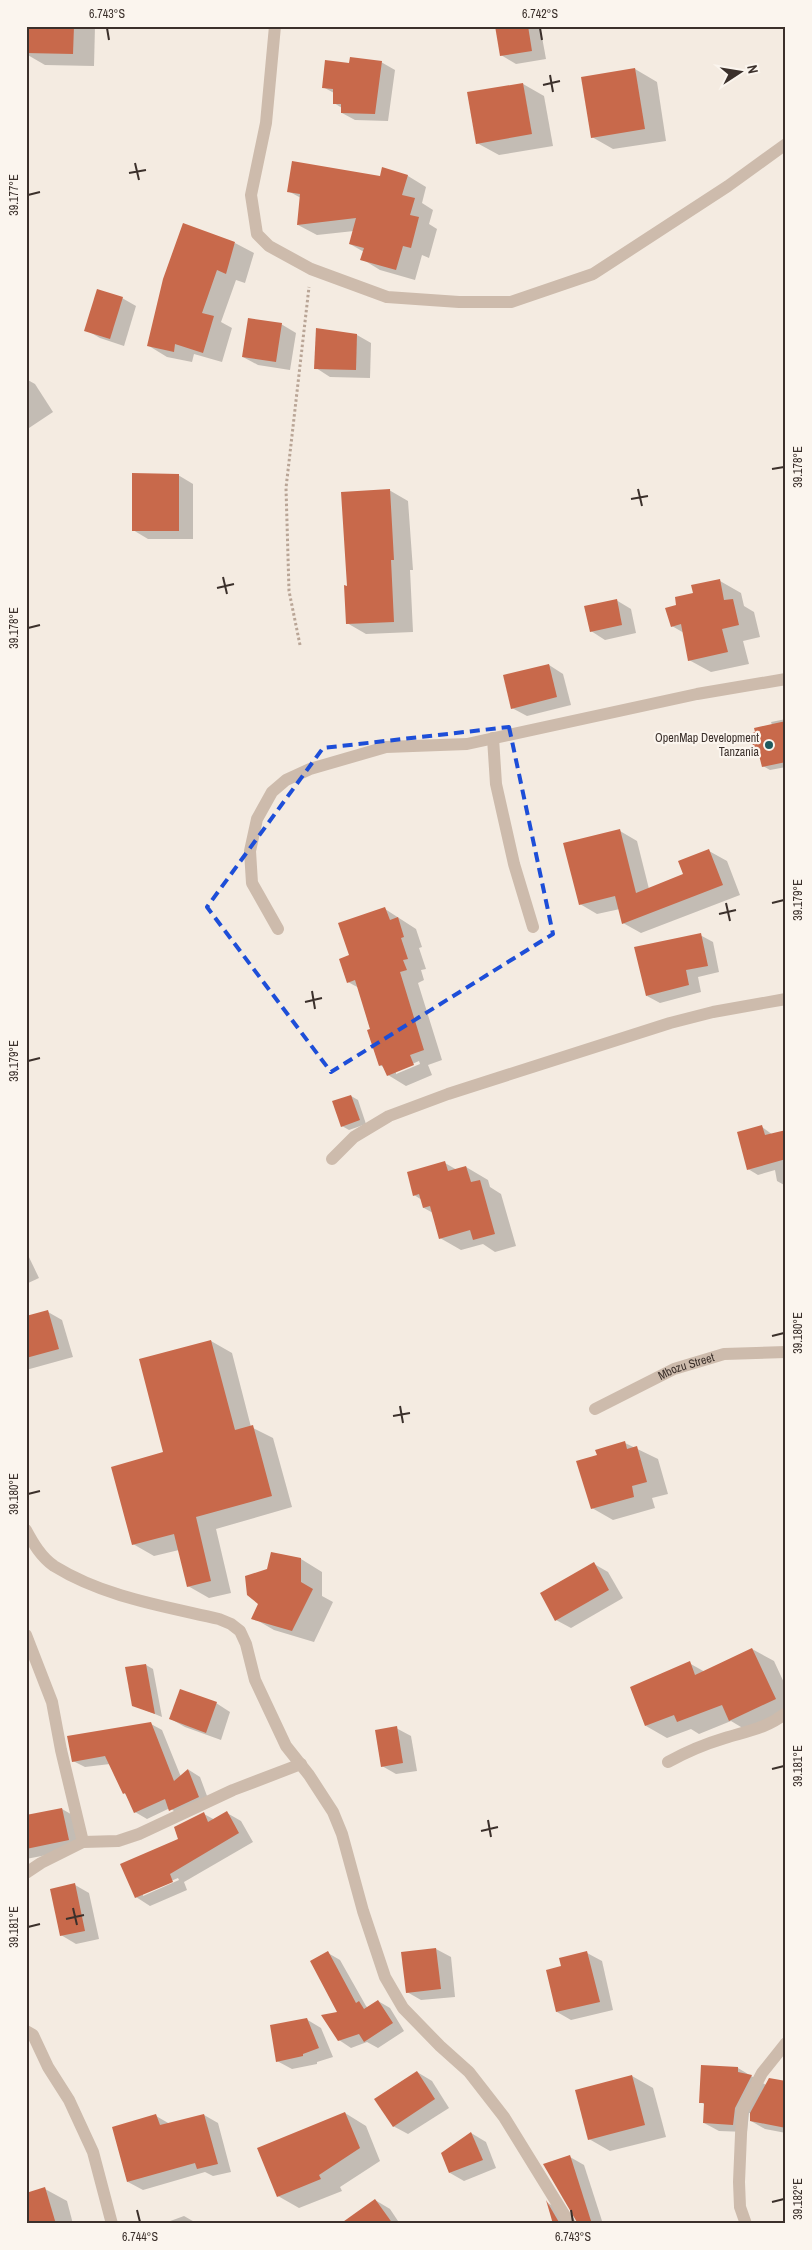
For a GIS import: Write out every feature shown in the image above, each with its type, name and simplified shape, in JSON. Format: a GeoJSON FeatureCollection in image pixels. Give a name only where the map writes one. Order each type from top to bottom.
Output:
{"type":"FeatureCollection","features":[{"type":"Feature","properties":{"kind":"street"},"geometry":{"type":"LineString","coordinates":[[275,26],[266,123],[251,195],[258,234],[269,246],[311,269],[387,297],[459,302],[511,302],[593,274],[728,186],[786,144]]}},
{"type":"Feature","properties":{"kind":"street"},"geometry":{"type":"LineString","coordinates":[[278,929],[252,883],[250,851],[258,819],[272,792],[286,780],[310,770],[386,747],[467,744],[697,694],[786,679]]}},
{"type":"Feature","properties":{"kind":"street"},"geometry":{"type":"LineString","coordinates":[[493,738],[496,784],[514,864],[533,927]]}},
{"type":"Feature","properties":{"kind":"street"},"geometry":{"type":"LineString","coordinates":[[332,1159],[354,1137],[389,1116],[448,1094],[670,1023],[713,1012],[786,999]]}},
{"type":"Feature","properties":{"kind":"street","name":"Mbozu Street"},"geometry":{"type":"LineString","coordinates":[[595,1409],[682,1366],[724,1354],[786,1352]]}},
{"type":"Feature","properties":{"kind":"street"},"geometry":{"type":"LineString","coordinates":[[26,1530],[35,1547],[53,1565],[112,1593],[219,1618],[240,1631],[246,1644],[255,1680],[286,1746],[301,1764],[333,1812],[342,1834],[363,1911],[385,1977],[403,2008],[440,2046],[469,2072],[504,2117],[570,2224]]}},
{"type":"Feature","properties":{"kind":"street"},"geometry":{"type":"LineString","coordinates":[[26,1635],[52,1702],[61,1750],[83,1842]]}},
{"type":"Feature","properties":{"kind":"street"},"geometry":{"type":"LineString","coordinates":[[668,1762],[688,1750],[751,1732],[773,1723],[786,1712]]}},
{"type":"Feature","properties":{"kind":"street"},"geometry":{"type":"LineString","coordinates":[[26,1873],[83,1842],[106,1843],[139,1834],[233,1790],[301,1764]]}},
{"type":"Feature","properties":{"kind":"street"},"geometry":{"type":"LineString","coordinates":[[26,2031],[32,2035],[48,2067],[69,2100],[93,2152],[112,2224]]}},
{"type":"Feature","properties":{"kind":"street"},"geometry":{"type":"LineString","coordinates":[[746,2224],[740,2207],[739,2182],[742,2111],[762,2073],[786,2044]]}},
{"type":"Feature","properties":{"kind":"path"},"geometry":{"type":"LineString","coordinates":[[300,645],[289,591],[286,488],[311,269]]}},
{"type":"Feature","properties":{"kind":"highlighted area"},"geometry":{"type":"Polygon","coordinates":[[[509,727],[553,934],[331,1072],[207,907],[323,748],[509,727]]]}},
{"type":"Feature","properties":{"kind":"building"},"geometry":{"type":"Polygon","coordinates":[[[26,26],[74,26],[73,54],[26,53],[26,26]]]}},
{"type":"Feature","properties":{"kind":"building"},"geometry":{"type":"Polygon","coordinates":[[[495,26],[528,26],[532,51],[500,56],[495,26]]]}},
{"type":"Feature","properties":{"kind":"building"},"geometry":{"type":"Polygon","coordinates":[[[350,57],[382,61],[375,114],[341,113],[341,104],[333,104],[333,89],[322,88],[325,60],[349,63],[350,57]]]}},
{"type":"Feature","properties":{"kind":"building"},"geometry":{"type":"Polygon","coordinates":[[[635,68],[645,129],[591,138],[581,77],[635,68]]]}},
{"type":"Feature","properties":{"kind":"building"},"geometry":{"type":"Polygon","coordinates":[[[523,83],[532,134],[476,144],[467,92],[523,83]]]}},
{"type":"Feature","properties":{"kind":"building"},"geometry":{"type":"Polygon","coordinates":[[[292,161],[380,176],[382,167],[408,175],[402,195],[415,198],[410,215],[419,217],[411,248],[403,246],[396,270],[360,260],[364,248],[349,244],[356,218],[297,225],[300,194],[287,192],[292,161]]]}},
{"type":"Feature","properties":{"kind":"building"},"geometry":{"type":"Polygon","coordinates":[[[183,223],[235,242],[226,274],[217,270],[202,313],[214,316],[203,353],[175,344],[174,352],[147,346],[163,279],[183,223]]]}},
{"type":"Feature","properties":{"kind":"building"},"geometry":{"type":"Polygon","coordinates":[[[97,289],[123,297],[110,339],[84,331],[97,289]]]}},
{"type":"Feature","properties":{"kind":"building"},"geometry":{"type":"Polygon","coordinates":[[[248,318],[282,323],[276,362],[242,357],[248,318]]]}},
{"type":"Feature","properties":{"kind":"building"},"geometry":{"type":"Polygon","coordinates":[[[316,328],[357,334],[356,370],[314,369],[316,328]]]}},
{"type":"Feature","properties":{"kind":"building"},"geometry":{"type":"Polygon","coordinates":[[[132,473],[179,474],[179,531],[132,531],[132,473]]]}},
{"type":"Feature","properties":{"kind":"building"},"geometry":{"type":"Polygon","coordinates":[[[390,489],[394,560],[391,560],[394,622],[346,624],[344,585],[347,586],[341,492],[390,489]]]}},
{"type":"Feature","properties":{"kind":"building"},"geometry":{"type":"Polygon","coordinates":[[[720,579],[724,600],[733,599],[739,625],[722,629],[728,652],[688,661],[681,624],[671,627],[665,608],[676,605],[675,597],[693,593],[691,585],[720,579]]]}},
{"type":"Feature","properties":{"kind":"building"},"geometry":{"type":"Polygon","coordinates":[[[617,599],[622,625],[590,632],[584,606],[617,599]]]}},
{"type":"Feature","properties":{"kind":"building"},"geometry":{"type":"Polygon","coordinates":[[[549,664],[557,697],[511,709],[503,675],[549,664]]]}},
{"type":"Feature","properties":{"kind":"building","name":"OpenMap Development Tanzania"},"geometry":{"type":"Polygon","coordinates":[[[786,721],[786,762],[762,767],[759,755],[755,756],[750,734],[755,732],[754,728],[786,721]]]}},
{"type":"Feature","properties":{"kind":"building"},"geometry":{"type":"Polygon","coordinates":[[[620,829],[636,893],[683,874],[678,861],[709,849],[723,885],[622,924],[615,896],[579,905],[563,843],[620,829]]]}},
{"type":"Feature","properties":{"kind":"building"},"geometry":{"type":"Polygon","coordinates":[[[385,907],[390,920],[398,917],[404,937],[401,938],[408,959],[403,960],[407,970],[400,972],[424,1050],[410,1055],[414,1065],[387,1076],[382,1065],[379,1066],[367,1030],[370,1029],[355,980],[347,983],[339,959],[349,955],[338,923],[385,907]]]}},
{"type":"Feature","properties":{"kind":"building"},"geometry":{"type":"Polygon","coordinates":[[[701,933],[708,966],[686,970],[689,985],[646,996],[634,947],[701,933]]]}},
{"type":"Feature","properties":{"kind":"building"},"geometry":{"type":"Polygon","coordinates":[[[351,1095],[360,1120],[341,1127],[332,1101],[351,1095]]]}},
{"type":"Feature","properties":{"kind":"building"},"geometry":{"type":"Polygon","coordinates":[[[762,1125],[765,1135],[786,1130],[786,1159],[747,1170],[737,1132],[762,1125]]]}},
{"type":"Feature","properties":{"kind":"building"},"geometry":{"type":"Polygon","coordinates":[[[445,1161],[448,1171],[466,1166],[471,1182],[480,1180],[495,1234],[473,1240],[470,1230],[439,1239],[430,1206],[423,1208],[419,1194],[413,1196],[407,1172],[445,1161]]]}},
{"type":"Feature","properties":{"kind":"building"},"geometry":{"type":"Polygon","coordinates":[[[48,1310],[59,1349],[26,1358],[26,1316],[48,1310]]]}},
{"type":"Feature","properties":{"kind":"building"},"geometry":{"type":"Polygon","coordinates":[[[211,1340],[235,1430],[253,1425],[272,1496],[196,1517],[211,1581],[187,1587],[174,1534],[132,1545],[111,1467],[163,1452],[139,1359],[211,1340]]]}},
{"type":"Feature","properties":{"kind":"building"},"geometry":{"type":"Polygon","coordinates":[[[625,1441],[627,1449],[637,1446],[647,1482],[632,1486],[634,1497],[591,1509],[576,1461],[597,1455],[595,1450],[625,1441]]]}},
{"type":"Feature","properties":{"kind":"building"},"geometry":{"type":"Polygon","coordinates":[[[271,1552],[301,1558],[301,1582],[313,1589],[292,1631],[251,1619],[258,1604],[247,1595],[245,1576],[267,1569],[271,1552]]]}},
{"type":"Feature","properties":{"kind":"building"},"geometry":{"type":"Polygon","coordinates":[[[594,1562],[609,1590],[555,1621],[540,1593],[594,1562]]]}},
{"type":"Feature","properties":{"kind":"building"},"geometry":{"type":"Polygon","coordinates":[[[752,1648],[776,1699],[729,1721],[722,1705],[677,1722],[674,1715],[645,1726],[630,1687],[690,1661],[695,1675],[752,1648]]]}},
{"type":"Feature","properties":{"kind":"building"},"geometry":{"type":"Polygon","coordinates":[[[146,1664],[155,1714],[132,1706],[125,1667],[146,1664]]]}},
{"type":"Feature","properties":{"kind":"building"},"geometry":{"type":"Polygon","coordinates":[[[180,1689],[217,1702],[206,1733],[169,1719],[180,1689]]]}},
{"type":"Feature","properties":{"kind":"building"},"geometry":{"type":"Polygon","coordinates":[[[151,1722],[174,1781],[188,1769],[199,1797],[169,1811],[165,1799],[134,1813],[105,1756],[72,1762],[67,1736],[151,1722]]]}},
{"type":"Feature","properties":{"kind":"building"},"geometry":{"type":"Polygon","coordinates":[[[397,1726],[403,1763],[381,1767],[375,1730],[397,1726]]]}},
{"type":"Feature","properties":{"kind":"building"},"geometry":{"type":"Polygon","coordinates":[[[62,1808],[69,1840],[26,1849],[26,1815],[62,1808]]]}},
{"type":"Feature","properties":{"kind":"building"},"geometry":{"type":"Polygon","coordinates":[[[227,1811],[239,1833],[170,1874],[173,1882],[135,1898],[120,1864],[178,1839],[174,1827],[204,1812],[208,1822],[227,1811]]]}},
{"type":"Feature","properties":{"kind":"building"},"geometry":{"type":"Polygon","coordinates":[[[75,1883],[85,1931],[60,1936],[50,1889],[75,1883]]]}},
{"type":"Feature","properties":{"kind":"building"},"geometry":{"type":"Polygon","coordinates":[[[436,1948],[441,1989],[406,1993],[401,1952],[436,1948]]]}},
{"type":"Feature","properties":{"kind":"building"},"geometry":{"type":"Polygon","coordinates":[[[328,1951],[356,2003],[359,2001],[364,2009],[378,2000],[393,2023],[364,2042],[359,2034],[338,2041],[321,2015],[337,2012],[310,1961],[328,1951]]]}},
{"type":"Feature","properties":{"kind":"building"},"geometry":{"type":"Polygon","coordinates":[[[587,1951],[600,2002],[556,2012],[546,1970],[561,1966],[559,1958],[587,1951]]]}},
{"type":"Feature","properties":{"kind":"building"},"geometry":{"type":"Polygon","coordinates":[[[307,2018],[319,2048],[303,2054],[303,2056],[276,2062],[270,2025],[307,2018]]]}},
{"type":"Feature","properties":{"kind":"building"},"geometry":{"type":"Polygon","coordinates":[[[701,2065],[738,2067],[738,2072],[752,2075],[735,2108],[733,2125],[703,2123],[704,2103],[699,2103],[701,2065]]]}},
{"type":"Feature","properties":{"kind":"building"},"geometry":{"type":"Polygon","coordinates":[[[417,2071],[435,2099],[393,2127],[374,2099],[417,2071]]]}},
{"type":"Feature","properties":{"kind":"building"},"geometry":{"type":"Polygon","coordinates":[[[632,2075],[645,2125],[588,2140],[575,2090],[632,2075]]]}},
{"type":"Feature","properties":{"kind":"building"},"geometry":{"type":"Polygon","coordinates":[[[769,2078],[786,2081],[786,2128],[750,2121],[750,2113],[769,2078]]]}},
{"type":"Feature","properties":{"kind":"building"},"geometry":{"type":"Polygon","coordinates":[[[345,2112],[360,2148],[319,2175],[321,2179],[277,2197],[257,2148],[345,2112]]]}},
{"type":"Feature","properties":{"kind":"building"},"geometry":{"type":"Polygon","coordinates":[[[156,2114],[160,2125],[204,2114],[218,2164],[197,2169],[195,2163],[127,2182],[112,2127],[156,2114]]]}},
{"type":"Feature","properties":{"kind":"building"},"geometry":{"type":"Polygon","coordinates":[[[471,2132],[483,2160],[449,2173],[441,2153],[471,2132]]]}},
{"type":"Feature","properties":{"kind":"building"},"geometry":{"type":"Polygon","coordinates":[[[570,2155],[592,2224],[578,2224],[543,2164],[570,2155]]]}},
{"type":"Feature","properties":{"kind":"building"},"geometry":{"type":"Polygon","coordinates":[[[45,2187],[56,2224],[26,2224],[26,2193],[45,2187]]]}},
{"type":"Feature","properties":{"kind":"building"},"geometry":{"type":"Polygon","coordinates":[[[375,2199],[393,2224],[340,2224],[375,2199]]]}},
{"type":"Feature","properties":{"kind":"building"},"geometry":{"type":"Polygon","coordinates":[[[546,2200],[560,2224],[553,2224],[546,2200]]]}},
{"type":"Feature","properties":{"kind":"place","name":"OpenMap Development Tanzania"},"geometry":{"type":"Point","coordinates":[769,745]}}]}
